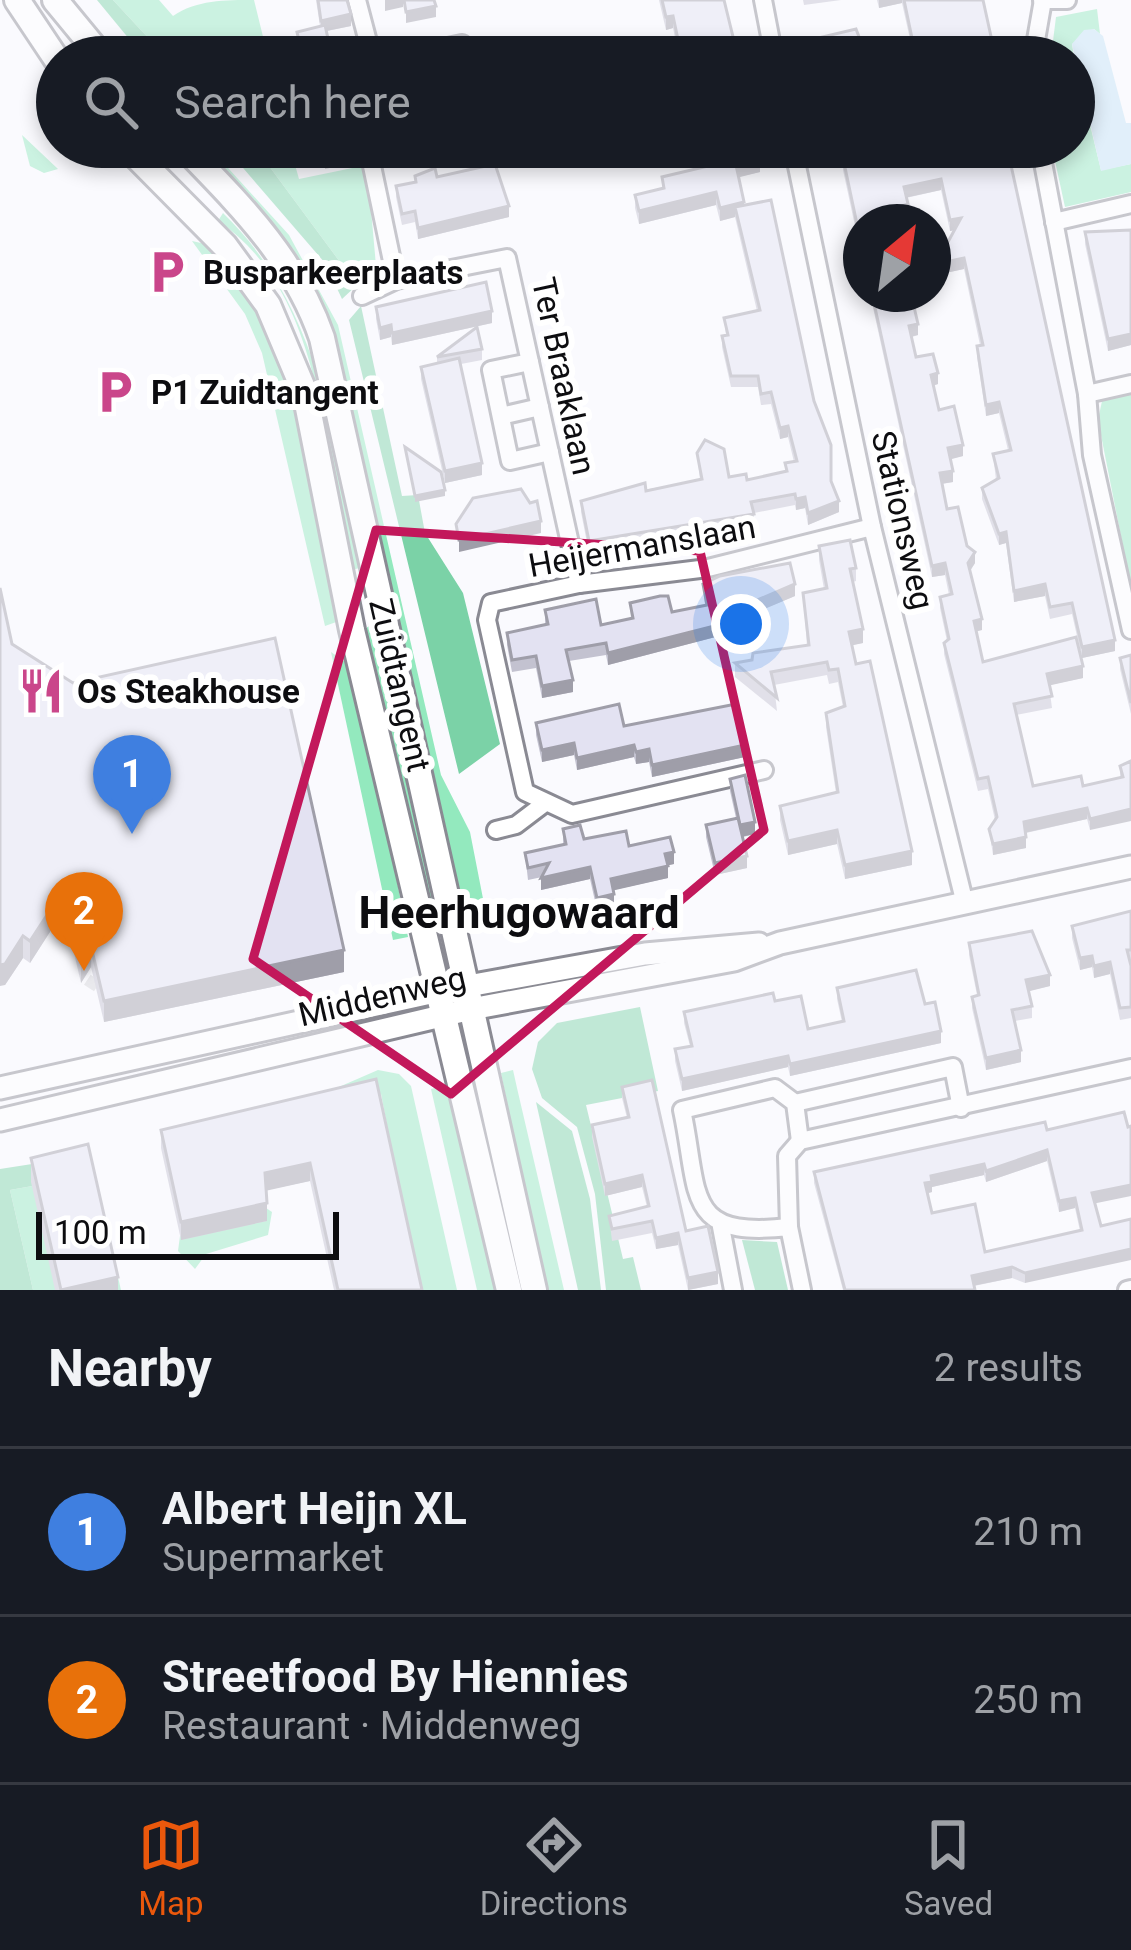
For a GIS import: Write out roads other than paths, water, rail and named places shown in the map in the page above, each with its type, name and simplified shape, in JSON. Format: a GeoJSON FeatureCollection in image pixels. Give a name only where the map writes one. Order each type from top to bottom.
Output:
{"type":"FeatureCollection","features":[{"type":"Feature","properties":{"kind":"main road"},"geometry":{"type":"LineString","coordinates":[[17,0],[41,36]]}},
{"type":"Feature","properties":{"kind":"main road"},"geometry":{"type":"LineString","coordinates":[[55,0],[84,36]]}},
{"type":"Feature","properties":{"kind":"main road","name":"Zuidtangent"},"geometry":{"type":"LineString","coordinates":[[148,168],[225,246],[268,304],[294,364],[438,1004],[509,1290]]}},
{"type":"Feature","properties":{"kind":"main road","name":"Zuidtangent"},"geometry":{"type":"LineString","coordinates":[[203,168],[274,245],[301,284],[322,338],[535,1290]]}},
{"type":"Feature","properties":{"kind":"street"},"geometry":{"type":"LineString","coordinates":[[357,0],[366,36]]}},
{"type":"Feature","properties":{"kind":"street"},"geometry":{"type":"LineString","coordinates":[[763,0],[770,36]]}},
{"type":"Feature","properties":{"kind":"street"},"geometry":{"type":"LineString","coordinates":[[1036,36],[1042,0],[1067,0]]}},
{"type":"Feature","properties":{"kind":"street"},"geometry":{"type":"LineString","coordinates":[[372,168],[396,280]]}},
{"type":"Feature","properties":{"kind":"street","name":"Stationsweg"},"geometry":{"type":"LineString","coordinates":[[797,168],[872,526],[965,904]]}},
{"type":"Feature","properties":{"kind":"street"},"geometry":{"type":"LineString","coordinates":[[1044,168],[1088,394],[1092,454],[1131,630]]}},
{"type":"Feature","properties":{"kind":"street"},"geometry":{"type":"LineString","coordinates":[[1054,222],[1131,204]]}},
{"type":"Feature","properties":{"kind":"street","name":"Ter Braaklaan"},"geometry":{"type":"LineString","coordinates":[[362,296],[396,280],[507,258],[579,584]]}},
{"type":"Feature","properties":{"kind":"street"},"geometry":{"type":"LineString","coordinates":[[530,362],[491,370],[510,460],[550,452]]}},
{"type":"Feature","properties":{"kind":"street"},"geometry":{"type":"LineString","coordinates":[[1088,394],[1131,385]]}},
{"type":"Feature","properties":{"kind":"street"},"geometry":{"type":"LineString","coordinates":[[501,416],[540,407]]}},
{"type":"Feature","properties":{"kind":"street","name":"Heijermanslaan"},"geometry":{"type":"LineString","coordinates":[[545,803],[525,792],[487,620],[491,604],[579,584],[708,568],[872,526]]}},
{"type":"Feature","properties":{"kind":"street"},"geometry":{"type":"LineString","coordinates":[[496,830],[516,825],[545,803],[572,814],[764,770]]}},
{"type":"Feature","properties":{"kind":"street","name":"Middenweg"},"geometry":{"type":"LineString","coordinates":[[0,1088],[469,998],[645,954],[780,944],[1131,867]]}},
{"type":"Feature","properties":{"kind":"street","name":"Middenweg"},"geometry":{"type":"LineString","coordinates":[[0,1120],[438,1004]]}},
{"type":"Feature","properties":{"kind":"street"},"geometry":{"type":"LineString","coordinates":[[795,1103],[952,1067],[961,1108]]}},
{"type":"Feature","properties":{"kind":"street"},"geometry":{"type":"LineString","coordinates":[[802,1290],[788,1227],[787,1156],[800,1141],[1131,1068]]}},
{"type":"Feature","properties":{"kind":"street"},"geometry":{"type":"LineString","coordinates":[[788,1227],[721,1226],[704,1212],[682,1110],[776,1088],[795,1103],[800,1141]]}},
{"type":"Feature","properties":{"kind":"street"},"geometry":{"type":"LineString","coordinates":[[721,1226],[733,1290]]}},
{"type":"Feature","properties":{"kind":"water"},"geometry":{"type":"Polygon","coordinates":[[[1094,29],[1103,36],[1126,123],[1131,123],[1131,164],[1101,171],[1095,145],[1095,36],[1079,36],[1094,29]]]}},
{"type":"Feature","properties":{"kind":"tunnel"},"geometry":{"type":"LineString","coordinates":[[89,988],[103,967]]}},
{"type":"Feature","properties":{"kind":"place","name":"Busparkeerplaats"},"geometry":{"type":"Point","coordinates":[167,272]}},
{"type":"Feature","properties":{"kind":"place","name":"P1 Zuidtangent"},"geometry":{"type":"Point","coordinates":[115,392]}},
{"type":"Feature","properties":{"kind":"place","name":"Os Steakhouse"},"geometry":{"type":"Point","coordinates":[41,691]}},
{"type":"Feature","properties":{"kind":"place","name":"Albert Heijn XL"},"geometry":{"type":"Point","coordinates":[132,834]}},
{"type":"Feature","properties":{"kind":"place","name":"Streetfood By Hiennies"},"geometry":{"type":"Point","coordinates":[84,971]}},
{"type":"Feature","properties":{"kind":"district","name":"Heerhugowaard"},"geometry":{"type":"Point","coordinates":[519,912]}}]}
